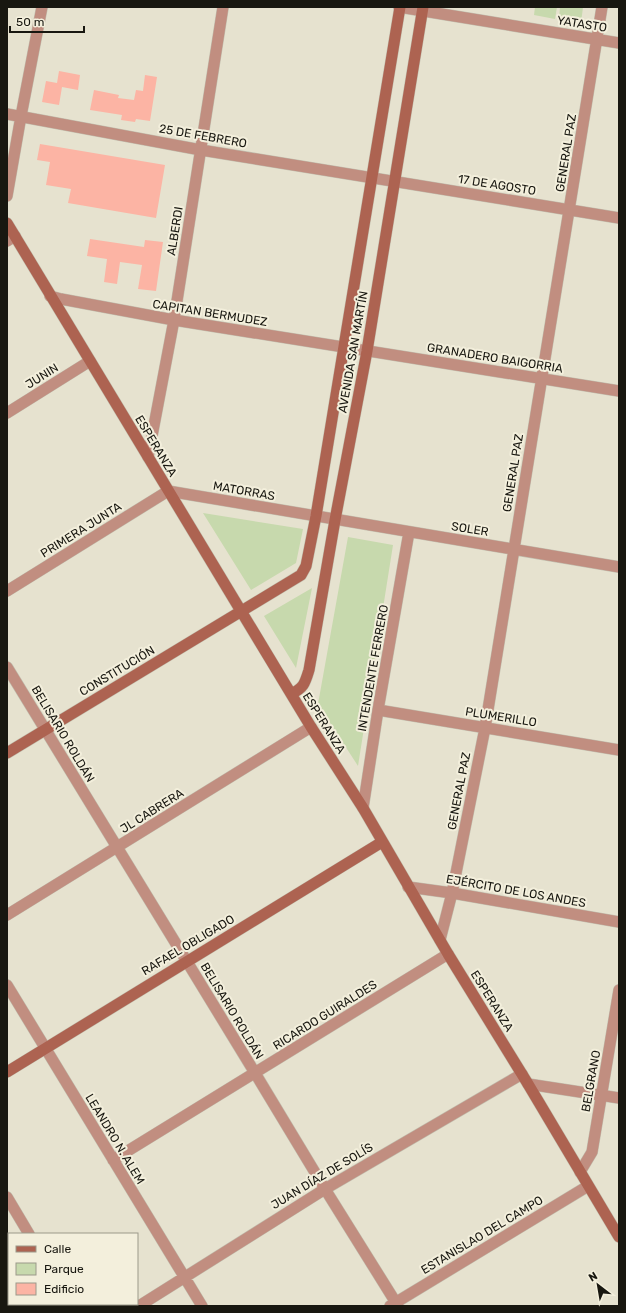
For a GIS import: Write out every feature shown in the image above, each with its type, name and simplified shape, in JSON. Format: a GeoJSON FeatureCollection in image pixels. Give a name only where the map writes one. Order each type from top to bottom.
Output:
{"type":"FeatureCollection","features":[{"type":"Feature","properties":{"kind":"main road","name":"AVENIDA SAN MARTÍN"},"geometry":{"type":"LineString","coordinates":[[241,611],[301,575],[306,566],[316,516],[400,7]]}},
{"type":"Feature","properties":{"kind":"main road","name":"AVENIDA SAN MARTÍN"},"geometry":{"type":"LineString","coordinates":[[291,694],[299,690],[304,684],[309,670],[335,520],[367,351],[423,9]]}},
{"type":"Feature","properties":{"kind":"main road","name":"ESPERANZA"},"geometry":{"type":"LineString","coordinates":[[7,223],[11,239],[50,296],[311,727],[363,808],[408,887],[619,1237]]}},
{"type":"Feature","properties":{"kind":"main road","name":"CONSTITUCIÓN"},"geometry":{"type":"LineString","coordinates":[[7,753],[241,611]]}},
{"type":"Feature","properties":{"kind":"main road","name":"RAFAEL OBLIGADO"},"geometry":{"type":"LineString","coordinates":[[7,1072],[382,842]]}},
{"type":"Feature","properties":{"kind":"street"},"geometry":{"type":"LineString","coordinates":[[7,196],[42,7]]}},
{"type":"Feature","properties":{"kind":"street","name":"ALBERDI"},"geometry":{"type":"LineString","coordinates":[[148,457],[174,320],[222,7]]}},
{"type":"Feature","properties":{"kind":"street","name":"YATASTO"},"geometry":{"type":"LineString","coordinates":[[400,7],[423,9],[619,43]]}},
{"type":"Feature","properties":{"kind":"street","name":"GENERAL PAZ"},"geometry":{"type":"LineString","coordinates":[[440,940],[452,893],[485,728],[602,7]]}},
{"type":"Feature","properties":{"kind":"street","name":"25 DE FEBRERO"},"geometry":{"type":"LineString","coordinates":[[7,114],[200,150],[372,177],[395,182]]}},
{"type":"Feature","properties":{"kind":"street","name":"17 DE AGOSTO"},"geometry":{"type":"LineString","coordinates":[[395,182],[619,218]]}},
{"type":"Feature","properties":{"kind":"street","name":"CAPITAN BERMUDEZ"},"geometry":{"type":"LineString","coordinates":[[50,296],[174,320],[367,351]]}},
{"type":"Feature","properties":{"kind":"street","name":"GRANADERO BAIGORRIA"},"geometry":{"type":"LineString","coordinates":[[367,351],[619,391]]}},
{"type":"Feature","properties":{"kind":"street","name":"JUNIN"},"geometry":{"type":"LineString","coordinates":[[7,413],[90,361]]}},
{"type":"Feature","properties":{"kind":"street","name":"MATORRAS"},"geometry":{"type":"LineString","coordinates":[[168,491],[316,516]]}},
{"type":"Feature","properties":{"kind":"street","name":"PRIMERA JUNTA"},"geometry":{"type":"LineString","coordinates":[[7,592],[168,491]]}},
{"type":"Feature","properties":{"kind":"street","name":"SOLER"},"geometry":{"type":"LineString","coordinates":[[316,516],[619,567]]}},
{"type":"Feature","properties":{"kind":"street","name":"INTENDENTE FERRERO"},"geometry":{"type":"LineString","coordinates":[[363,808],[378,710],[409,532]]}},
{"type":"Feature","properties":{"kind":"street","name":"BELISARIO ROLDÁN"},"geometry":{"type":"LineString","coordinates":[[7,667],[255,1073],[394,1305]]}},
{"type":"Feature","properties":{"kind":"street","name":"PLUMERILLO"},"geometry":{"type":"LineString","coordinates":[[378,710],[619,750]]}},
{"type":"Feature","properties":{"kind":"street","name":"JL CABRERA"},"geometry":{"type":"LineString","coordinates":[[7,915],[311,727]]}},
{"type":"Feature","properties":{"kind":"street","name":"EJÉRCITO DE LOS ANDES"},"geometry":{"type":"LineString","coordinates":[[408,887],[452,893],[619,922]]}},
{"type":"Feature","properties":{"kind":"street","name":"RICARDO GUIRALDES"},"geometry":{"type":"LineString","coordinates":[[113,1160],[448,954]]}},
{"type":"Feature","properties":{"kind":"street","name":"LEANDRO N. ALEM"},"geometry":{"type":"LineString","coordinates":[[7,985],[202,1306]]}},
{"type":"Feature","properties":{"kind":"street","name":"BELGRANO"},"geometry":{"type":"LineString","coordinates":[[580,1172],[592,1152],[619,990]]}},
{"type":"Feature","properties":{"kind":"street"},"geometry":{"type":"LineString","coordinates":[[525,1079],[602,1096],[619,1098]]}},
{"type":"Feature","properties":{"kind":"street","name":"JUAN DÍAZ DE SOLÍS"},"geometry":{"type":"LineString","coordinates":[[139,1306],[324,1189],[525,1079]]}},
{"type":"Feature","properties":{"kind":"street","name":"ESTANISLAO DEL CAMPO"},"geometry":{"type":"LineString","coordinates":[[394,1305],[588,1186]]}},
{"type":"Feature","properties":{"kind":"street"},"geometry":{"type":"LineString","coordinates":[[7,1198],[28,1233]]}},
{"type":"Feature","properties":{"kind":"green space"},"geometry":{"type":"Polygon","coordinates":[[[535,7],[557,7],[555,19],[534,15],[535,7]]]}},
{"type":"Feature","properties":{"kind":"green space"},"geometry":{"type":"Polygon","coordinates":[[[560,7],[583,7],[581,23],[559,19],[560,7]]]}},
{"type":"Feature","properties":{"kind":"green space"},"geometry":{"type":"Polygon","coordinates":[[[203,513],[303,529],[296,563],[251,590],[203,513]]]}},
{"type":"Feature","properties":{"kind":"green space"},"geometry":{"type":"Polygon","coordinates":[[[348,537],[393,545],[358,766],[318,704],[348,537]]]}},
{"type":"Feature","properties":{"kind":"green space"},"geometry":{"type":"Polygon","coordinates":[[[312,588],[296,668],[264,616],[312,588]]]}},
{"type":"Feature","properties":{"kind":"building"},"geometry":{"type":"Polygon","coordinates":[[[59,71],[80,75],[78,90],[62,87],[59,105],[42,102],[46,81],[57,83],[59,71]]]}},
{"type":"Feature","properties":{"kind":"building"},"geometry":{"type":"Polygon","coordinates":[[[145,75],[157,77],[150,121],[136,119],[135,122],[121,120],[122,115],[90,110],[94,90],[119,95],[118,98],[134,100],[136,90],[143,91],[145,75]]]}},
{"type":"Feature","properties":{"kind":"building"},"geometry":{"type":"Polygon","coordinates":[[[40,144],[165,165],[156,218],[68,203],[71,189],[46,185],[50,162],[37,160],[40,144]]]}},
{"type":"Feature","properties":{"kind":"building"},"geometry":{"type":"Polygon","coordinates":[[[90,239],[144,247],[145,240],[163,242],[156,291],[138,289],[142,265],[120,262],[117,284],[104,282],[107,259],[87,256],[90,239]]]}}]}
